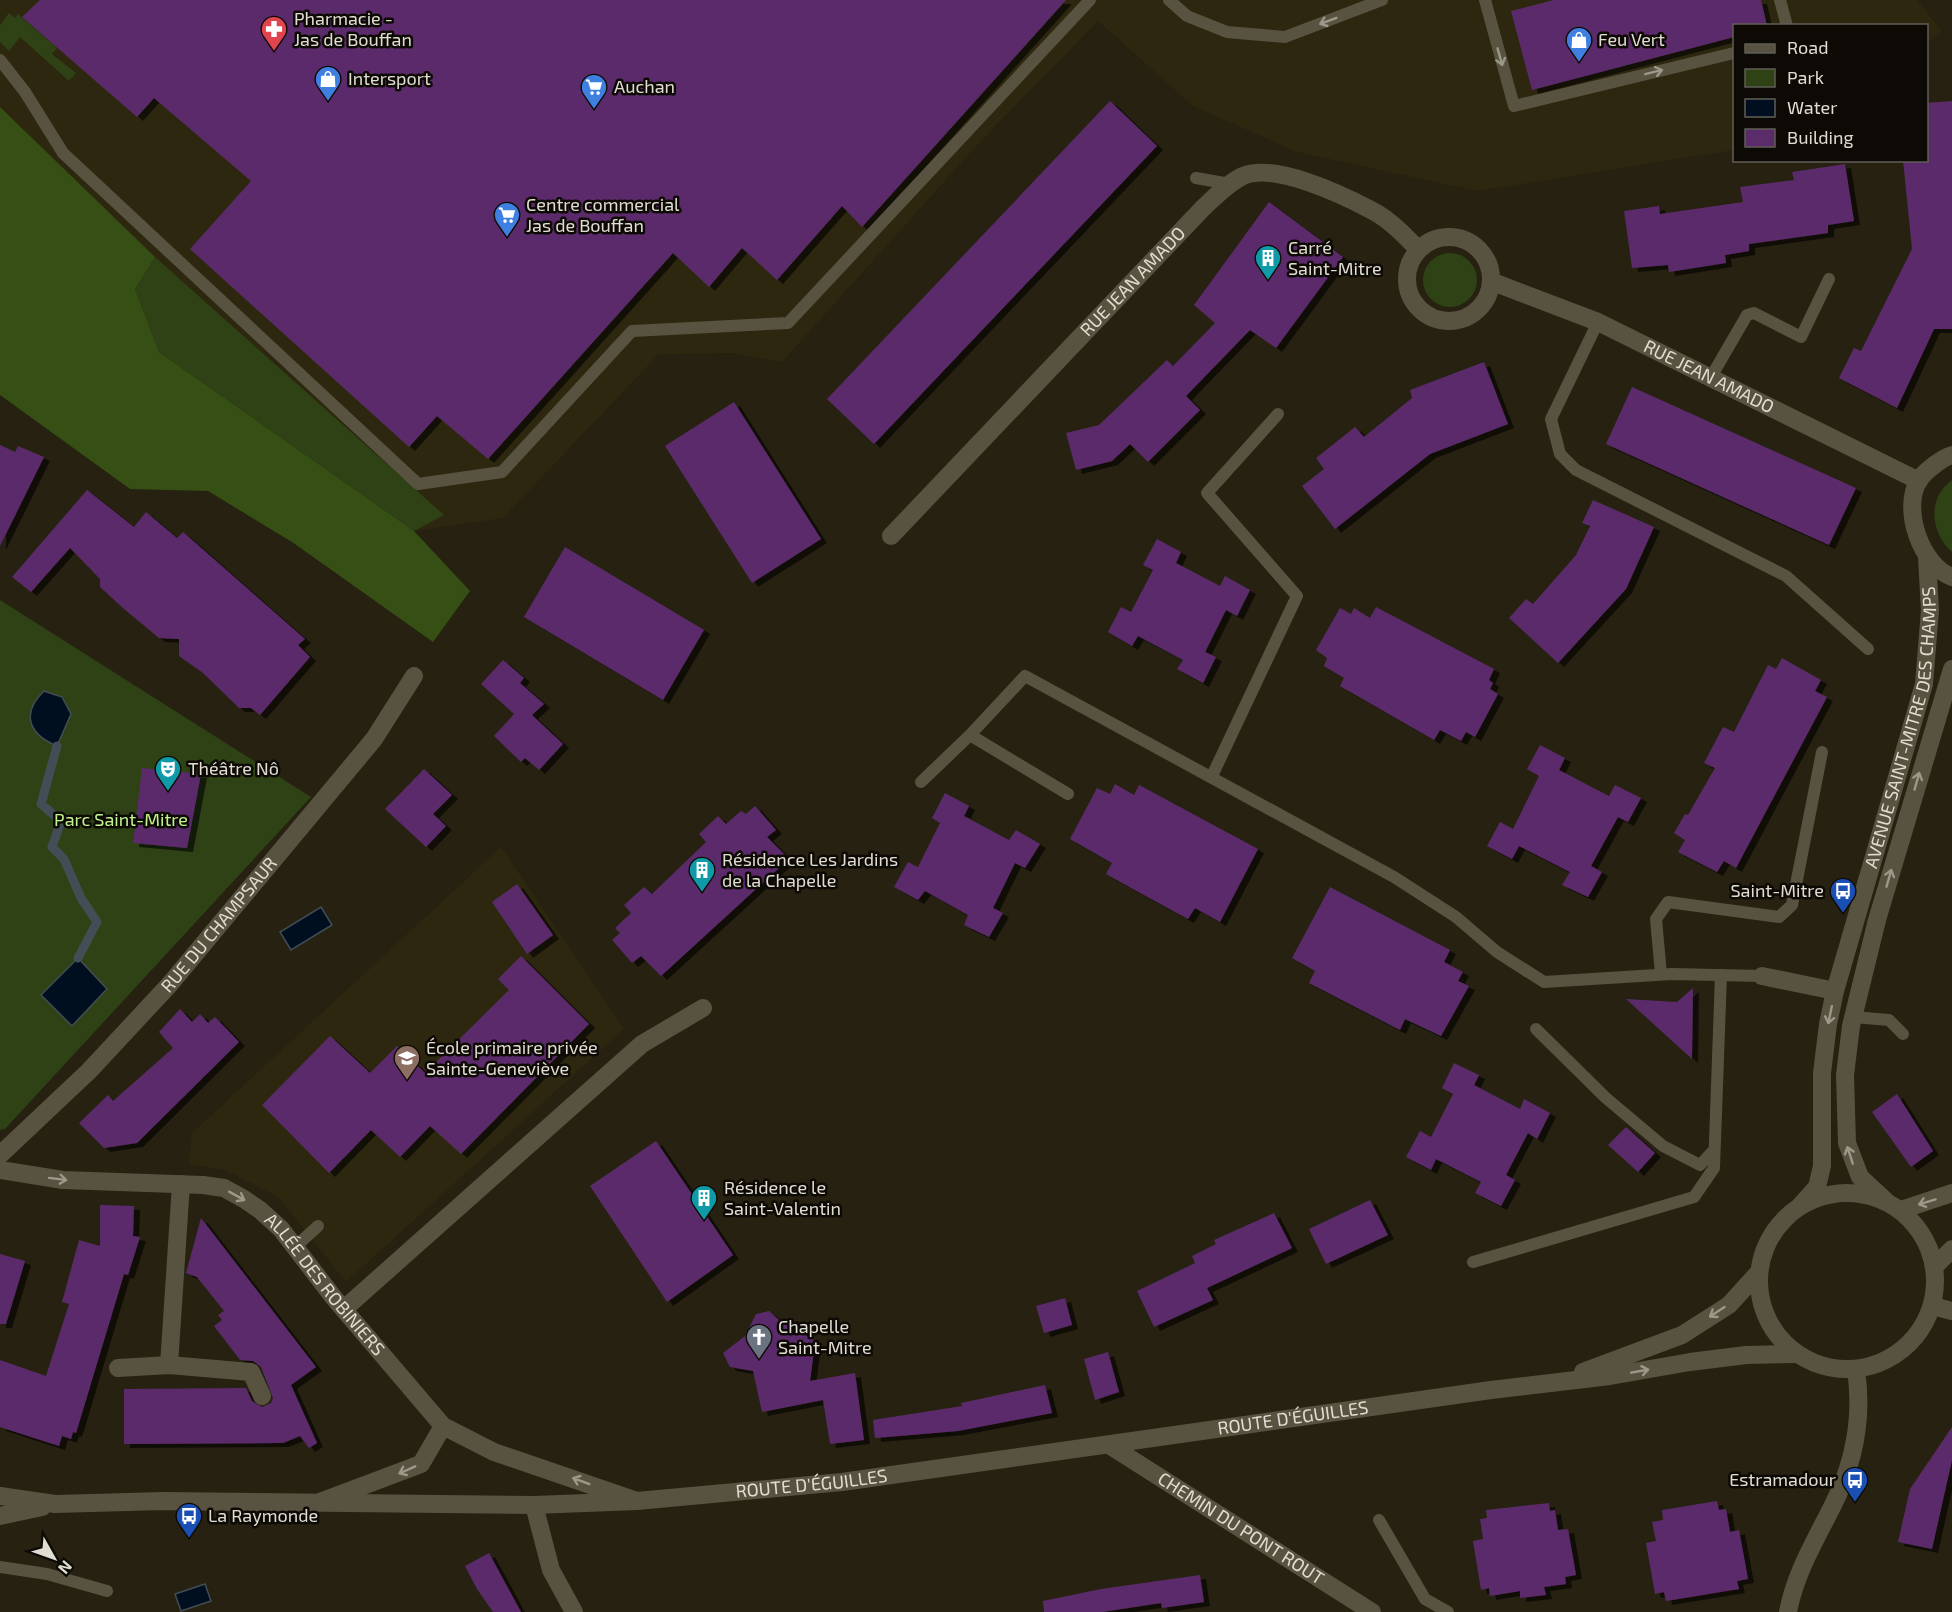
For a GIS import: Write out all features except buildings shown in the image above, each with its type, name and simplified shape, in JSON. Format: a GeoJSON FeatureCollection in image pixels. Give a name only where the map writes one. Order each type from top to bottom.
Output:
{"type":"FeatureCollection","features":[{"type":"Feature","properties":{"kind":"street","name":"RUE JEAN AMADO"},"geometry":{"type":"LineString","coordinates":[[891,536],[1203,208],[1230,184],[1244,176],[1267,171],[1287,174],[1373,211],[1396,227],[1418,249]]}},
{"type":"Feature","properties":{"kind":"street"},"geometry":{"type":"LineString","coordinates":[[1449,237],[1472,243],[1488,261],[1493,282],[1487,299],[1479,311],[1452,322],[1438,321],[1420,310],[1408,292],[1408,265],[1418,249],[1437,239],[1449,237]]}},
{"type":"Feature","properties":{"kind":"street","name":"RUE JEAN AMADO"},"geometry":{"type":"LineString","coordinates":[[1493,282],[1598,322],[1919,481]]}},
{"type":"Feature","properties":{"kind":"street"},"geometry":{"type":"LineString","coordinates":[[1950,453],[1919,481],[1914,502],[1916,537],[1927,558],[1952,577]]}},
{"type":"Feature","properties":{"kind":"street","name":"AVENUE SAINT-MITRE DES CHAMPS"},"geometry":{"type":"LineString","coordinates":[[1800,1206],[1817,1187],[1822,1166],[1822,1073],[1835,991],[1924,684],[1929,610],[1927,558]]}},
{"type":"Feature","properties":{"kind":"street","name":"AVENUE SAINT-MITRE DES CHAMPS"},"geometry":{"type":"LineString","coordinates":[[1885,1200],[1860,1177],[1846,1143],[1845,1075],[1853,1017],[1880,908],[1952,669]]}},
{"type":"Feature","properties":{"kind":"street","name":"RUE DU CHAMPSAUR"},"geometry":{"type":"LineString","coordinates":[[0,1155],[90,1071],[170,984],[374,739],[414,676]]}},
{"type":"Feature","properties":{"kind":"street"},"geometry":{"type":"LineString","coordinates":[[1762,976],[1835,991]]}},
{"type":"Feature","properties":{"kind":"street"},"geometry":{"type":"LineString","coordinates":[[344,1309],[642,1044],[703,1008]]}},
{"type":"Feature","properties":{"kind":"street","name":"ALLÉE DES ROBINIERS"},"geometry":{"type":"LineString","coordinates":[[0,1170],[63,1180],[181,1184],[224,1188],[260,1210],[295,1248],[443,1426],[494,1452],[637,1501]]}},
{"type":"Feature","properties":{"kind":"street"},"geometry":{"type":"LineString","coordinates":[[169,1365],[181,1184]]}},
{"type":"Feature","properties":{"kind":"street"},"geometry":{"type":"LineString","coordinates":[[1844,1192],[1885,1200],[1901,1210],[1917,1225],[1929,1245],[1935,1266],[1936,1286],[1933,1306],[1922,1330],[1904,1349],[1881,1363],[1856,1370],[1835,1369],[1814,1364],[1796,1354],[1779,1338],[1766,1318],[1760,1295],[1759,1272],[1766,1246],[1775,1231],[1800,1206],[1821,1196],[1844,1192]]}},
{"type":"Feature","properties":{"kind":"street"},"geometry":{"type":"LineString","coordinates":[[1901,1210],[1952,1192]]}},
{"type":"Feature","properties":{"kind":"street"},"geometry":{"type":"LineString","coordinates":[[1935,1266],[1952,1249]]}},
{"type":"Feature","properties":{"kind":"street","name":"ROUTE D'ÉGUILLES"},"geometry":{"type":"LineString","coordinates":[[1561,1380],[1682,1335],[1729,1305],[1759,1272]]}},
{"type":"Feature","properties":{"kind":"street"},"geometry":{"type":"LineString","coordinates":[[1933,1306],[1952,1311]]}},
{"type":"Feature","properties":{"kind":"street","name":"ROUTE D'ÉGUILLES"},"geometry":{"type":"LineString","coordinates":[[0,1496],[55,1504],[163,1501],[534,1505],[637,1501],[842,1482],[1561,1380],[1610,1376],[1746,1355],[1796,1354]]}},
{"type":"Feature","properties":{"kind":"street"},"geometry":{"type":"LineString","coordinates":[[118,1368],[169,1365],[251,1372],[262,1396]]}},
{"type":"Feature","properties":{"kind":"street"},"geometry":{"type":"LineString","coordinates":[[1788,1612],[1790,1597],[1810,1546],[1833,1505],[1851,1461],[1860,1398],[1856,1370]]}},
{"type":"Feature","properties":{"kind":"street"},"geometry":{"type":"LineString","coordinates":[[315,1504],[421,1464],[443,1426]]}},
{"type":"Feature","properties":{"kind":"street","name":"CHEMIN DU PONT ROUT"},"geometry":{"type":"LineString","coordinates":[[1109,1445],[1372,1612]]}},
{"type":"Feature","properties":{"kind":"street","name":"ROUTE D'ÉGUILLES"},"geometry":{"type":"LineString","coordinates":[[0,1516],[55,1504]]}},
{"type":"Feature","properties":{"kind":"street"},"geometry":{"type":"LineString","coordinates":[[534,1505],[551,1569],[574,1612]]}},
{"type":"Feature","properties":{"kind":"lane"},"geometry":{"type":"LineString","coordinates":[[0,60],[25,92],[63,153],[418,484],[502,472],[632,331],[788,323],[1090,0]]}},
{"type":"Feature","properties":{"kind":"lane"},"geometry":{"type":"LineString","coordinates":[[1169,0],[1188,16],[1227,32],[1285,37],[1382,0]]}},
{"type":"Feature","properties":{"kind":"lane"},"geometry":{"type":"LineString","coordinates":[[1485,0],[1514,106],[1733,52]]}},
{"type":"Feature","properties":{"kind":"lane"},"geometry":{"type":"LineString","coordinates":[[1780,0],[1786,24]]}},
{"type":"Feature","properties":{"kind":"lane"},"geometry":{"type":"LineString","coordinates":[[1196,178],[1230,184]]}},
{"type":"Feature","properties":{"kind":"lane"},"geometry":{"type":"LineString","coordinates":[[1711,377],[1747,315],[1754,313],[1802,337],[1829,279]]}},
{"type":"Feature","properties":{"kind":"lane"},"geometry":{"type":"LineString","coordinates":[[1598,322],[1551,419],[1560,454],[1576,470],[1786,576],[1868,649]]}},
{"type":"Feature","properties":{"kind":"lane"},"geometry":{"type":"LineString","coordinates":[[1212,776],[1297,596],[1207,493],[1278,414]]}},
{"type":"Feature","properties":{"kind":"lane"},"geometry":{"type":"LineString","coordinates":[[921,782],[970,735],[1025,676],[1394,877],[1456,917],[1497,952],[1544,982],[1661,974],[1762,976]]}},
{"type":"Feature","properties":{"kind":"lane"},"geometry":{"type":"LineString","coordinates":[[970,735],[1068,794]]}},
{"type":"Feature","properties":{"kind":"lane"},"geometry":{"type":"LineString","coordinates":[[1661,974],[1656,919],[1668,902],[1779,917],[1792,905],[1822,752]]}},
{"type":"Feature","properties":{"kind":"lane"},"geometry":{"type":"LineString","coordinates":[[1473,1262],[1694,1197],[1714,1168],[1721,975]]}},
{"type":"Feature","properties":{"kind":"lane"},"geometry":{"type":"LineString","coordinates":[[1853,1017],[1889,1020],[1903,1034]]}},
{"type":"Feature","properties":{"kind":"lane"},"geometry":{"type":"LineString","coordinates":[[1536,1029],[1606,1098],[1663,1146],[1700,1165],[1714,1150]]}},
{"type":"Feature","properties":{"kind":"lane"},"geometry":{"type":"LineString","coordinates":[[295,1248],[318,1226]]}},
{"type":"Feature","properties":{"kind":"lane"},"geometry":{"type":"LineString","coordinates":[[1379,1520],[1425,1599],[1448,1612]]}},
{"type":"Feature","properties":{"kind":"lane"},"geometry":{"type":"LineString","coordinates":[[0,1567],[47,1574],[107,1591]]}},
{"type":"Feature","properties":{"kind":"shaded area"},"geometry":{"type":"Polygon","coordinates":[[[0,0],[1917,0],[1942,31],[1928,41],[1928,24],[1733,24],[1733,150],[1477,191],[1297,152],[1193,106],[1098,21],[978,144],[782,362],[734,353],[659,354],[503,518],[414,531],[159,352],[0,153],[0,0]]]}},
{"type":"Feature","properties":{"kind":"shaded area","name":"École primaire privée Sainte-Geneviève"},"geometry":{"type":"Polygon","coordinates":[[[501,847],[624,1029],[346,1282],[278,1197],[225,1170],[189,1164],[192,1133],[501,847]]]}},
{"type":"Feature","properties":{"kind":"green space"},"geometry":{"type":"Polygon","coordinates":[[[9,13],[15,18],[18,14],[57,48],[52,54],[76,73],[69,81],[20,37],[9,51],[0,42],[0,25],[9,13]]]}},
{"type":"Feature","properties":{"kind":"green space"},"geometry":{"type":"Polygon","coordinates":[[[0,107],[155,257],[135,289],[159,352],[414,531],[470,591],[433,642],[292,542],[208,491],[130,489],[0,395],[0,107]]]}},
{"type":"Feature","properties":{"kind":"green space"},"geometry":{"type":"Polygon","coordinates":[[[1445,253],[1455,253],[1465,257],[1473,265],[1477,280],[1473,295],[1465,303],[1455,307],[1445,307],[1435,303],[1427,295],[1423,285],[1423,275],[1427,265],[1435,257],[1445,253]]]}},
{"type":"Feature","properties":{"kind":"green space"},"geometry":{"type":"Polygon","coordinates":[[[155,257],[444,515],[414,531],[159,352],[135,289],[155,257]]]}},
{"type":"Feature","properties":{"kind":"green space"},"geometry":{"type":"Polygon","coordinates":[[[1952,480],[1952,552],[1939,535],[1934,516],[1938,497],[1952,480]]]}},
{"type":"Feature","properties":{"kind":"green space","name":"Parc Saint-Mitre"},"geometry":{"type":"Polygon","coordinates":[[[0,600],[311,797],[5,1129],[0,1130],[0,600]]]}},
{"type":"Feature","properties":{"kind":"water"},"geometry":{"type":"Polygon","coordinates":[[[44,691],[62,697],[71,714],[57,746],[40,735],[31,722],[32,707],[44,691]]]}},
{"type":"Feature","properties":{"kind":"water"},"geometry":{"type":"Polygon","coordinates":[[[321,907],[332,925],[291,950],[280,932],[321,907]]]}},
{"type":"Feature","properties":{"kind":"water"},"geometry":{"type":"Polygon","coordinates":[[[78,958],[107,989],[72,1026],[41,995],[78,958]]]}},
{"type":"Feature","properties":{"kind":"water"},"geometry":{"type":"Polygon","coordinates":[[[205,1584],[211,1601],[181,1611],[175,1594],[205,1584]]]}},
{"type":"Feature","properties":{"kind":"waterway"},"geometry":{"type":"LineString","coordinates":[[57,746],[41,804],[61,821],[52,847],[64,859],[81,898],[97,922],[78,958]]}},
{"type":"Feature","properties":{"kind":"place","name":"Pharmacie - Jas de Bouffan"},"geometry":{"type":"Point","coordinates":[274,52]}},
{"type":"Feature","properties":{"kind":"place","name":"Feu Vert"},"geometry":{"type":"Point","coordinates":[1579,63]}},
{"type":"Feature","properties":{"kind":"place","name":"Intersport"},"geometry":{"type":"Point","coordinates":[328,102]}},
{"type":"Feature","properties":{"kind":"place","name":"Auchan"},"geometry":{"type":"Point","coordinates":[594,110]}},
{"type":"Feature","properties":{"kind":"place","name":"Centre commercial Jas de Bouffan"},"geometry":{"type":"Point","coordinates":[507,238]}},
{"type":"Feature","properties":{"kind":"place","name":"Carré Saint-Mitre"},"geometry":{"type":"Point","coordinates":[1268,281]}},
{"type":"Feature","properties":{"kind":"place","name":"Théâtre Nô"},"geometry":{"type":"Point","coordinates":[168,792]}},
{"type":"Feature","properties":{"kind":"place","name":"Résidence Les Jardins de la Chapelle"},"geometry":{"type":"Point","coordinates":[702,893]}},
{"type":"Feature","properties":{"kind":"place","name":"Saint-Mitre"},"geometry":{"type":"Point","coordinates":[1843,914]}},
{"type":"Feature","properties":{"kind":"place","name":"École primaire privée Sainte-Geneviève"},"geometry":{"type":"Point","coordinates":[407,1081]}},
{"type":"Feature","properties":{"kind":"place","name":"Résidence le Saint-Valentin"},"geometry":{"type":"Point","coordinates":[704,1221]}},
{"type":"Feature","properties":{"kind":"place","name":"Chapelle Saint-Mitre"},"geometry":{"type":"Point","coordinates":[759,1360]}},
{"type":"Feature","properties":{"kind":"place","name":"Estramadour"},"geometry":{"type":"Point","coordinates":[1855,1503]}},
{"type":"Feature","properties":{"kind":"place","name":"La Raymonde"},"geometry":{"type":"Point","coordinates":[189,1539]}}]}
